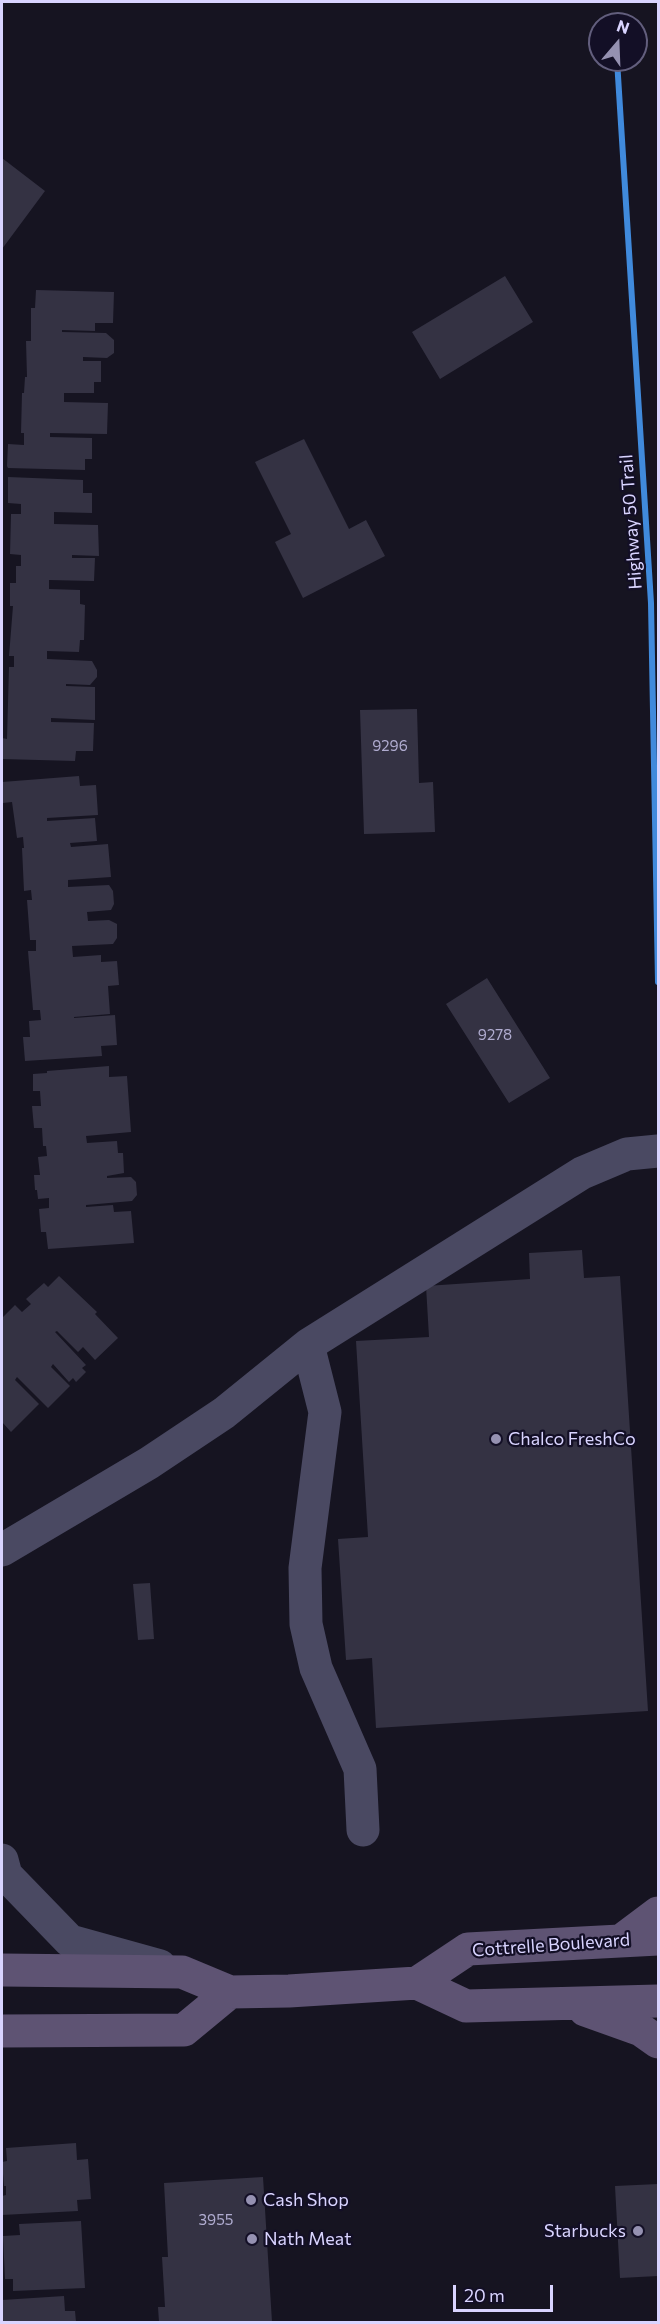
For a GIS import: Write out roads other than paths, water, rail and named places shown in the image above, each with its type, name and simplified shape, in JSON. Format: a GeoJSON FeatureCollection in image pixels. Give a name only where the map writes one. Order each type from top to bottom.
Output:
{"type":"FeatureCollection","features":[{"type":"Feature","properties":{"kind":"main road"},"geometry":{"type":"LineString","coordinates":[[622,1940],[658,1913]]}},
{"type":"Feature","properties":{"kind":"main road","name":"Cottrelle Boulevard"},"geometry":{"type":"LineString","coordinates":[[417,1983],[468,1949],[658,1939]]}},
{"type":"Feature","properties":{"kind":"main road"},"geometry":{"type":"LineString","coordinates":[[2,1970],[182,1972],[230,1992],[289,1991],[417,1983],[466,2006],[658,2001]]}},
{"type":"Feature","properties":{"kind":"main road"},"geometry":{"type":"LineString","coordinates":[[2,2031],[184,2030],[230,1992]]}},
{"type":"Feature","properties":{"kind":"main road"},"geometry":{"type":"LineString","coordinates":[[563,2003],[641,2030],[658,2042]]}},
{"type":"Feature","properties":{"kind":"lane"},"geometry":{"type":"LineString","coordinates":[[2,1550],[149,1463],[224,1413],[308,1345],[582,1173],[627,1155],[658,1151]]}},
{"type":"Feature","properties":{"kind":"lane"},"geometry":{"type":"LineString","coordinates":[[308,1345],[325,1412],[305,1568],[306,1624],[316,1668],[360,1769],[363,1830]]}},
{"type":"Feature","properties":{"kind":"lane"},"geometry":{"type":"LineString","coordinates":[[2,1860],[6,1875],[70,1941],[182,1972]]}},
{"type":"Feature","properties":{"kind":"place","name":"Chalco FreshCo"},"geometry":{"type":"Point","coordinates":[496,1439]}},
{"type":"Feature","properties":{"kind":"place","name":"Cash Shop"},"geometry":{"type":"Point","coordinates":[251,2200]}},
{"type":"Feature","properties":{"kind":"place","name":"Starbucks"},"geometry":{"type":"Point","coordinates":[638,2231]}},
{"type":"Feature","properties":{"kind":"place","name":"Nath Meat"},"geometry":{"type":"Point","coordinates":[252,2239]}}]}
